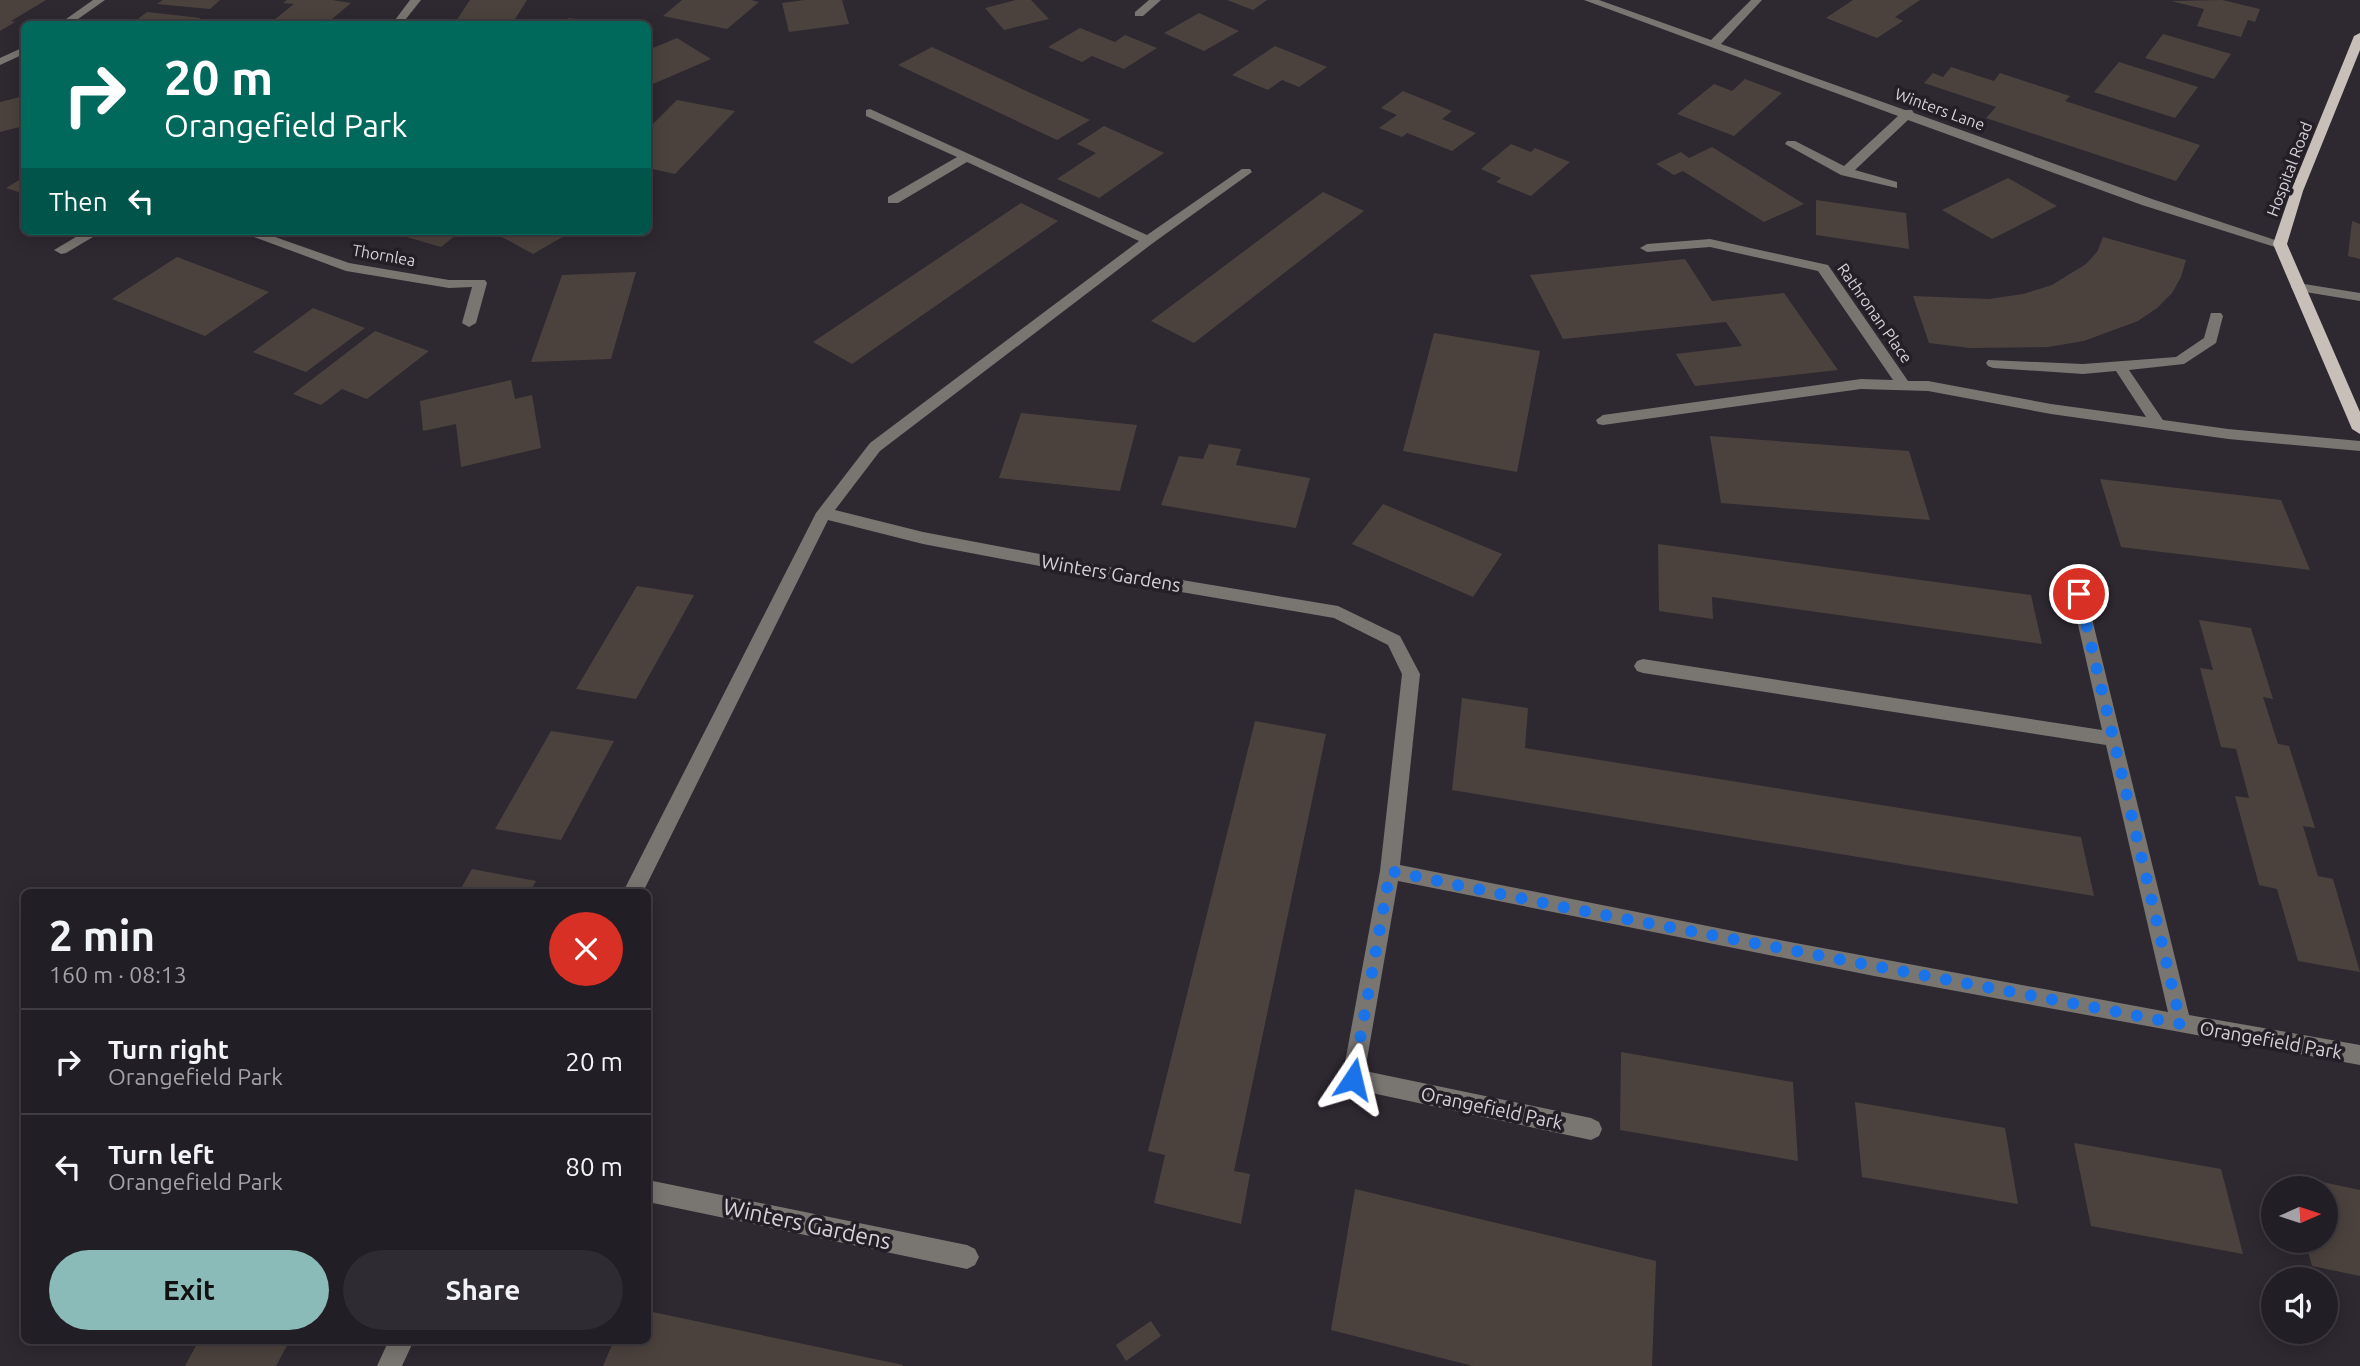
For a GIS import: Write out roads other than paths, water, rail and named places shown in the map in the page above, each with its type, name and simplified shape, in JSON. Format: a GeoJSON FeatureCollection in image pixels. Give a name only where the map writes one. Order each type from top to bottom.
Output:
{"type":"FeatureCollection","features":[{"type":"Feature","properties":{"kind":"main road","name":"Hospital Road"},"geometry":{"type":"LineString","coordinates":[[2360,36],[2297,191],[2280,244],[2360,429]]}},
{"type":"Feature","properties":{"kind":"street"},"geometry":{"type":"LineString","coordinates":[[68,21],[100,0]]}},
{"type":"Feature","properties":{"kind":"street"},"geometry":{"type":"LineString","coordinates":[[399,21],[416,0]]}},
{"type":"Feature","properties":{"kind":"street"},"geometry":{"type":"LineString","coordinates":[[1139,14],[1156,0]]}},
{"type":"Feature","properties":{"kind":"street","name":"Winters Lane"},"geometry":{"type":"LineString","coordinates":[[1590,0],[1908,113],[2147,202],[2280,244]]}},
{"type":"Feature","properties":{"kind":"street"},"geometry":{"type":"LineString","coordinates":[[1714,44],[1757,0]]}},
{"type":"Feature","properties":{"kind":"street"},"geometry":{"type":"LineString","coordinates":[[0,62],[21,52]]}},
{"type":"Feature","properties":{"kind":"street"},"geometry":{"type":"LineString","coordinates":[[870,113],[1148,240]]}},
{"type":"Feature","properties":{"kind":"street"},"geometry":{"type":"LineString","coordinates":[[1845,172],[1908,113]]}},
{"type":"Feature","properties":{"kind":"street"},"geometry":{"type":"LineString","coordinates":[[1791,144],[1816,160],[1845,172],[1893,185]]}},
{"type":"Feature","properties":{"kind":"street"},"geometry":{"type":"LineString","coordinates":[[893,200],[964,158]]}},
{"type":"Feature","properties":{"kind":"street"},"geometry":{"type":"LineString","coordinates":[[634,889],[824,513],[875,447],[1148,240],[1246,172]]}},
{"type":"Feature","properties":{"kind":"street"},"geometry":{"type":"LineString","coordinates":[[61,250],[89,235]]}},
{"type":"Feature","properties":{"kind":"street","name":"Thornlea"},"geometry":{"type":"LineString","coordinates":[[256,235],[346,267],[449,284],[480,282],[470,323]]}},
{"type":"Feature","properties":{"kind":"street","name":"Rathronan Place"},"geometry":{"type":"LineString","coordinates":[[1647,247],[1710,243],[1823,268],[1904,385]]}},
{"type":"Feature","properties":{"kind":"street"},"geometry":{"type":"LineString","coordinates":[[2298,287],[2360,297]]}},
{"type":"Feature","properties":{"kind":"street"},"geometry":{"type":"LineString","coordinates":[[1993,363],[2083,369],[2179,361],[2211,340],[2216,316]]}},
{"type":"Feature","properties":{"kind":"street"},"geometry":{"type":"LineString","coordinates":[[2119,365],[2158,424]]}},
{"type":"Feature","properties":{"kind":"street","name":"Rathronan Place"},"geometry":{"type":"LineString","coordinates":[[1603,420],[1861,384],[1904,385],[1928,386],[2051,409],[2228,434],[2360,446]]}},
{"type":"Feature","properties":{"kind":"street","name":"Winters Gardens"},"geometry":{"type":"LineString","coordinates":[[824,513],[923,538],[1338,612],[1394,640]]}},
{"type":"Feature","properties":{"kind":"street","name":"Orangefield Park"},"geometry":{"type":"LineString","coordinates":[[2079,594],[2111,739],[2181,1024]]}},
{"type":"Feature","properties":{"kind":"street","name":"Orangefield Park"},"geometry":{"type":"LineString","coordinates":[[1394,640],[1411,674],[1390,871],[1353,1079],[1591,1129]]}},
{"type":"Feature","properties":{"kind":"street"},"geometry":{"type":"LineString","coordinates":[[1643,666],[2111,739]]}},
{"type":"Feature","properties":{"kind":"street","name":"Orangefield Park"},"geometry":{"type":"LineString","coordinates":[[1390,871],[1563,907],[2181,1024],[2360,1055]]}},
{"type":"Feature","properties":{"kind":"street","name":"Winters Gardens"},"geometry":{"type":"LineString","coordinates":[[651,1192],[967,1256]]}},
{"type":"Feature","properties":{"kind":"street"},"geometry":{"type":"LineString","coordinates":[[389,1366],[400,1344]]}}]}
